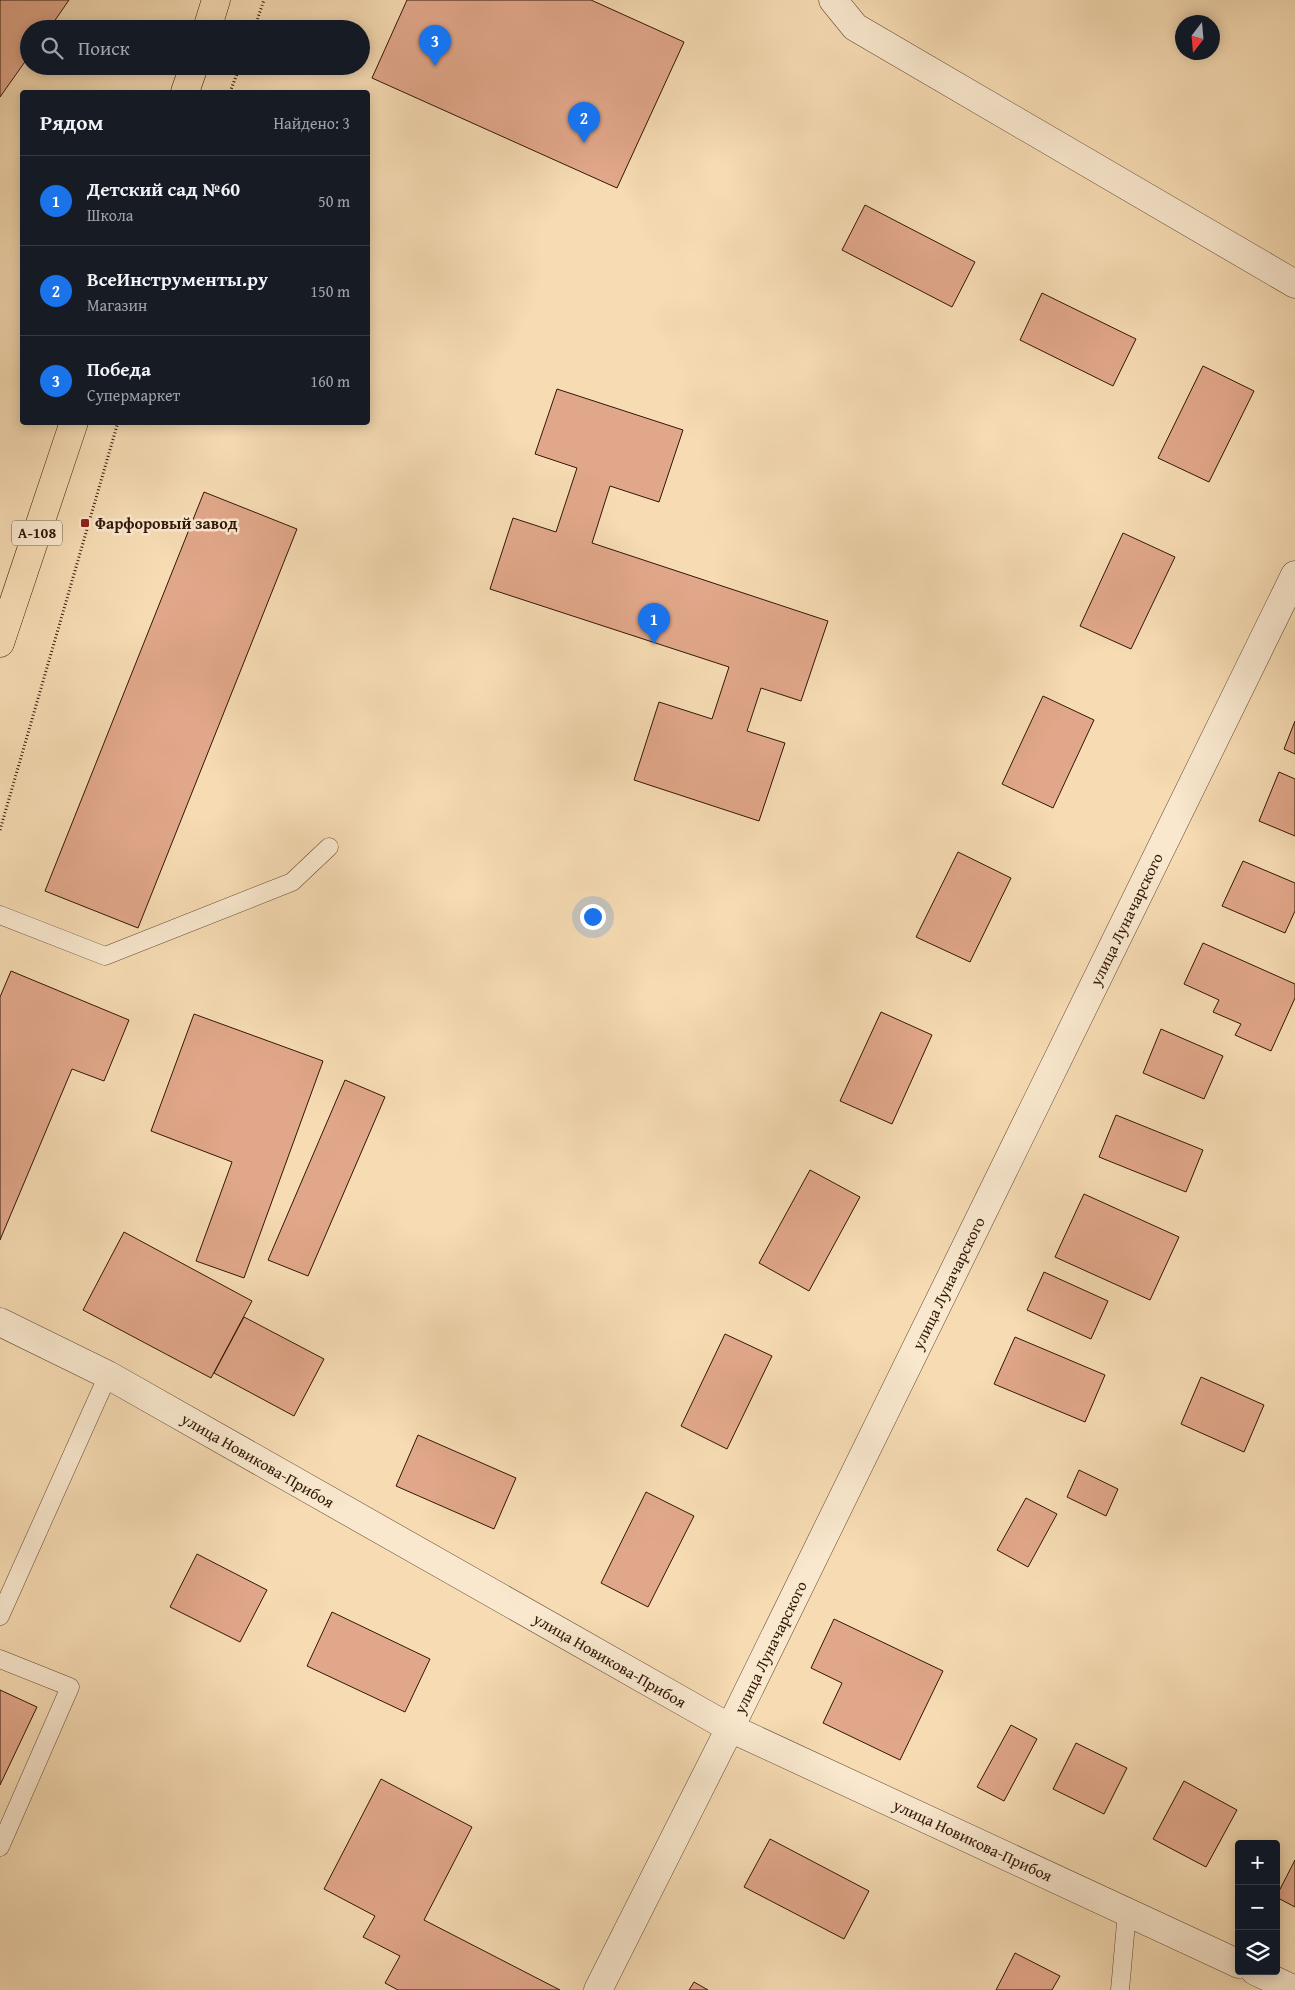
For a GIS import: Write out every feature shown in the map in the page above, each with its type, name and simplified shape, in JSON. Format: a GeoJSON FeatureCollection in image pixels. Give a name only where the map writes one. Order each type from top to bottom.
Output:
{"type":"FeatureCollection","features":[{"type":"Feature","properties":{"kind":"highway"},"geometry":{"type":"LineString","coordinates":[[210,20],[216,0]]}},
{"type":"Feature","properties":{"kind":"highway"},"geometry":{"type":"LineString","coordinates":[[186,90],[191,75]]}},
{"type":"Feature","properties":{"kind":"highway","name":"А-108"},"geometry":{"type":"LineString","coordinates":[[0,643],[73,425]]}},
{"type":"Feature","properties":{"kind":"street"},"geometry":{"type":"LineString","coordinates":[[833,0],[855,27],[1295,284]]}},
{"type":"Feature","properties":{"kind":"street","name":"улица Луначарского"},"geometry":{"type":"LineString","coordinates":[[598,1990],[730,1728],[1295,575]]}},
{"type":"Feature","properties":{"kind":"street","name":"улица Новикова-Прибоя"},"geometry":{"type":"LineString","coordinates":[[0,1322],[108,1375],[730,1728],[1235,1962]]}},
{"type":"Feature","properties":{"kind":"street"},"geometry":{"type":"LineString","coordinates":[[1263,1975],[1295,1990]]}},
{"type":"Feature","properties":{"kind":"lane"},"geometry":{"type":"LineString","coordinates":[[0,915],[105,956],[292,882],[329,847]]}},
{"type":"Feature","properties":{"kind":"lane"},"geometry":{"type":"LineString","coordinates":[[0,1616],[108,1375]]}},
{"type":"Feature","properties":{"kind":"lane"},"geometry":{"type":"LineString","coordinates":[[0,1659],[70,1687],[0,1846]]}},
{"type":"Feature","properties":{"kind":"lane"},"geometry":{"type":"LineString","coordinates":[[1120,1990],[1127,1912]]}},
{"type":"Feature","properties":{"kind":"path"},"geometry":{"type":"LineString","coordinates":[[257,20],[264,0]]}},
{"type":"Feature","properties":{"kind":"path"},"geometry":{"type":"LineString","coordinates":[[231,90],[237,75]]}},
{"type":"Feature","properties":{"kind":"path"},"geometry":{"type":"LineString","coordinates":[[0,830],[117,425]]}},
{"type":"Feature","properties":{"kind":"building"},"geometry":{"type":"Polygon","coordinates":[[[0,0],[69,0],[55,20],[20,20],[20,69],[0,97],[0,0]]]}},
{"type":"Feature","properties":{"kind":"building"},"geometry":{"type":"Polygon","coordinates":[[[407,0],[591,0],[684,42],[617,188],[372,78],[407,0]]]}},
{"type":"Feature","properties":{"kind":"building"},"geometry":{"type":"Polygon","coordinates":[[[865,205],[975,262],[952,307],[842,250],[865,205]]]}},
{"type":"Feature","properties":{"kind":"building"},"geometry":{"type":"Polygon","coordinates":[[[1042,293],[1136,339],[1113,386],[1020,340],[1042,293]]]}},
{"type":"Feature","properties":{"kind":"building"},"geometry":{"type":"Polygon","coordinates":[[[1203,366],[1254,391],[1209,482],[1158,458],[1203,366]]]}},
{"type":"Feature","properties":{"kind":"building"},"geometry":{"type":"Polygon","coordinates":[[[557,389],[683,430],[659,502],[610,486],[592,543],[828,621],[801,701],[761,688],[747,731],[785,743],[759,821],[634,780],[659,702],[712,719],[729,667],[490,589],[513,518],[556,532],[577,468],[535,454],[557,389]]]}},
{"type":"Feature","properties":{"kind":"building"},"geometry":{"type":"Polygon","coordinates":[[[204,492],[297,529],[138,928],[45,891],[204,492]]]}},
{"type":"Feature","properties":{"kind":"building"},"geometry":{"type":"Polygon","coordinates":[[[1123,533],[1175,557],[1131,649],[1080,626],[1123,533]]]}},
{"type":"Feature","properties":{"kind":"building"},"geometry":{"type":"Polygon","coordinates":[[[1043,696],[1094,720],[1053,808],[1002,784],[1043,696]]]}},
{"type":"Feature","properties":{"kind":"building"},"geometry":{"type":"Polygon","coordinates":[[[1295,721],[1295,754],[1284,749],[1295,721]]]}},
{"type":"Feature","properties":{"kind":"building"},"geometry":{"type":"Polygon","coordinates":[[[1279,772],[1295,779],[1295,836],[1259,821],[1279,772]]]}},
{"type":"Feature","properties":{"kind":"building"},"geometry":{"type":"Polygon","coordinates":[[[958,852],[1011,878],[970,962],[916,937],[958,852]]]}},
{"type":"Feature","properties":{"kind":"building"},"geometry":{"type":"Polygon","coordinates":[[[1243,861],[1295,883],[1295,911],[1285,933],[1222,906],[1243,861]]]}},
{"type":"Feature","properties":{"kind":"building"},"geometry":{"type":"Polygon","coordinates":[[[1203,943],[1295,984],[1295,998],[1271,1051],[1235,1035],[1241,1024],[1213,1012],[1219,1000],[1184,984],[1203,943]]]}},
{"type":"Feature","properties":{"kind":"building"},"geometry":{"type":"Polygon","coordinates":[[[11,971],[129,1020],[104,1081],[72,1069],[0,1240],[0,997],[11,971]]]}},
{"type":"Feature","properties":{"kind":"building"},"geometry":{"type":"Polygon","coordinates":[[[881,1012],[932,1035],[892,1124],[840,1101],[881,1012]]]}},
{"type":"Feature","properties":{"kind":"building"},"geometry":{"type":"Polygon","coordinates":[[[194,1014],[323,1061],[244,1278],[196,1261],[232,1162],[151,1131],[194,1014]]]}},
{"type":"Feature","properties":{"kind":"building"},"geometry":{"type":"Polygon","coordinates":[[[1161,1029],[1223,1056],[1204,1099],[1143,1073],[1161,1029]]]}},
{"type":"Feature","properties":{"kind":"building"},"geometry":{"type":"Polygon","coordinates":[[[345,1080],[385,1097],[308,1276],[268,1260],[345,1080]]]}},
{"type":"Feature","properties":{"kind":"building"},"geometry":{"type":"Polygon","coordinates":[[[1116,1115],[1203,1150],[1186,1192],[1099,1157],[1116,1115]]]}},
{"type":"Feature","properties":{"kind":"building"},"geometry":{"type":"Polygon","coordinates":[[[810,1170],[860,1197],[809,1291],[759,1263],[810,1170]]]}},
{"type":"Feature","properties":{"kind":"building"},"geometry":{"type":"Polygon","coordinates":[[[1084,1194],[1179,1237],[1150,1300],[1055,1257],[1084,1194]]]}},
{"type":"Feature","properties":{"kind":"building"},"geometry":{"type":"Polygon","coordinates":[[[124,1232],[252,1301],[211,1378],[83,1310],[124,1232]]]}},
{"type":"Feature","properties":{"kind":"building"},"geometry":{"type":"Polygon","coordinates":[[[1044,1272],[1108,1301],[1091,1339],[1027,1310],[1044,1272]]]}},
{"type":"Feature","properties":{"kind":"building"},"geometry":{"type":"Polygon","coordinates":[[[244,1317],[324,1359],[294,1416],[214,1373],[244,1317]]]}},
{"type":"Feature","properties":{"kind":"building"},"geometry":{"type":"Polygon","coordinates":[[[725,1334],[772,1356],[727,1449],[681,1426],[725,1334]]]}},
{"type":"Feature","properties":{"kind":"building"},"geometry":{"type":"Polygon","coordinates":[[[1015,1337],[1105,1375],[1085,1422],[994,1384],[1015,1337]]]}},
{"type":"Feature","properties":{"kind":"building"},"geometry":{"type":"Polygon","coordinates":[[[1201,1377],[1264,1405],[1244,1452],[1181,1424],[1201,1377]]]}},
{"type":"Feature","properties":{"kind":"building"},"geometry":{"type":"Polygon","coordinates":[[[418,1435],[516,1478],[494,1529],[396,1486],[418,1435]]]}},
{"type":"Feature","properties":{"kind":"building"},"geometry":{"type":"Polygon","coordinates":[[[1079,1470],[1118,1489],[1106,1516],[1067,1497],[1079,1470]]]}},
{"type":"Feature","properties":{"kind":"building"},"geometry":{"type":"Polygon","coordinates":[[[646,1492],[694,1516],[648,1607],[601,1583],[646,1492]]]}},
{"type":"Feature","properties":{"kind":"building"},"geometry":{"type":"Polygon","coordinates":[[[1026,1498],[1057,1514],[1028,1567],[997,1550],[1026,1498]]]}},
{"type":"Feature","properties":{"kind":"building"},"geometry":{"type":"Polygon","coordinates":[[[197,1554],[267,1590],[240,1642],[170,1607],[197,1554]]]}},
{"type":"Feature","properties":{"kind":"building"},"geometry":{"type":"Polygon","coordinates":[[[332,1612],[430,1659],[405,1712],[307,1666],[332,1612]]]}},
{"type":"Feature","properties":{"kind":"building"},"geometry":{"type":"Polygon","coordinates":[[[834,1619],[943,1671],[900,1760],[823,1723],[842,1683],[811,1668],[834,1619]]]}},
{"type":"Feature","properties":{"kind":"building"},"geometry":{"type":"Polygon","coordinates":[[[0,1690],[37,1707],[0,1785],[0,1690]]]}},
{"type":"Feature","properties":{"kind":"building"},"geometry":{"type":"Polygon","coordinates":[[[1011,1725],[1037,1739],[1004,1801],[977,1787],[1011,1725]]]}},
{"type":"Feature","properties":{"kind":"building"},"geometry":{"type":"Polygon","coordinates":[[[1076,1743],[1127,1768],[1104,1814],[1053,1789],[1076,1743]]]}},
{"type":"Feature","properties":{"kind":"building"},"geometry":{"type":"Polygon","coordinates":[[[381,1779],[472,1827],[424,1920],[560,1990],[398,1990],[385,1983],[400,1956],[363,1937],[375,1916],[324,1889],[381,1779]]]}},
{"type":"Feature","properties":{"kind":"building"},"geometry":{"type":"Polygon","coordinates":[[[1184,1781],[1237,1810],[1206,1867],[1153,1839],[1184,1781]]]}},
{"type":"Feature","properties":{"kind":"building"},"geometry":{"type":"Polygon","coordinates":[[[770,1839],[869,1891],[844,1939],[744,1887],[770,1839]]]}},
{"type":"Feature","properties":{"kind":"building"},"geometry":{"type":"Polygon","coordinates":[[[1295,1860],[1295,1907],[1280,1899],[1280,1889],[1295,1860]]]}},
{"type":"Feature","properties":{"kind":"building"},"geometry":{"type":"Polygon","coordinates":[[[1015,1953],[1060,1976],[1052,1990],[996,1990],[1015,1953]]]}},
{"type":"Feature","properties":{"kind":"building"},"geometry":{"type":"Polygon","coordinates":[[[694,1982],[708,1990],[689,1990],[694,1982]]]}},
{"type":"Feature","properties":{"kind":"place","name":"Победа"},"geometry":{"type":"Point","coordinates":[435,66]}},
{"type":"Feature","properties":{"kind":"place","name":"ВсеИнструменты.ру"},"geometry":{"type":"Point","coordinates":[584,143]}},
{"type":"Feature","properties":{"kind":"place","name":"Фарфоровый завод"},"geometry":{"type":"Point","coordinates":[85,523]}},
{"type":"Feature","properties":{"kind":"place","name":"Детский сад №60"},"geometry":{"type":"Point","coordinates":[654,644]}}]}
